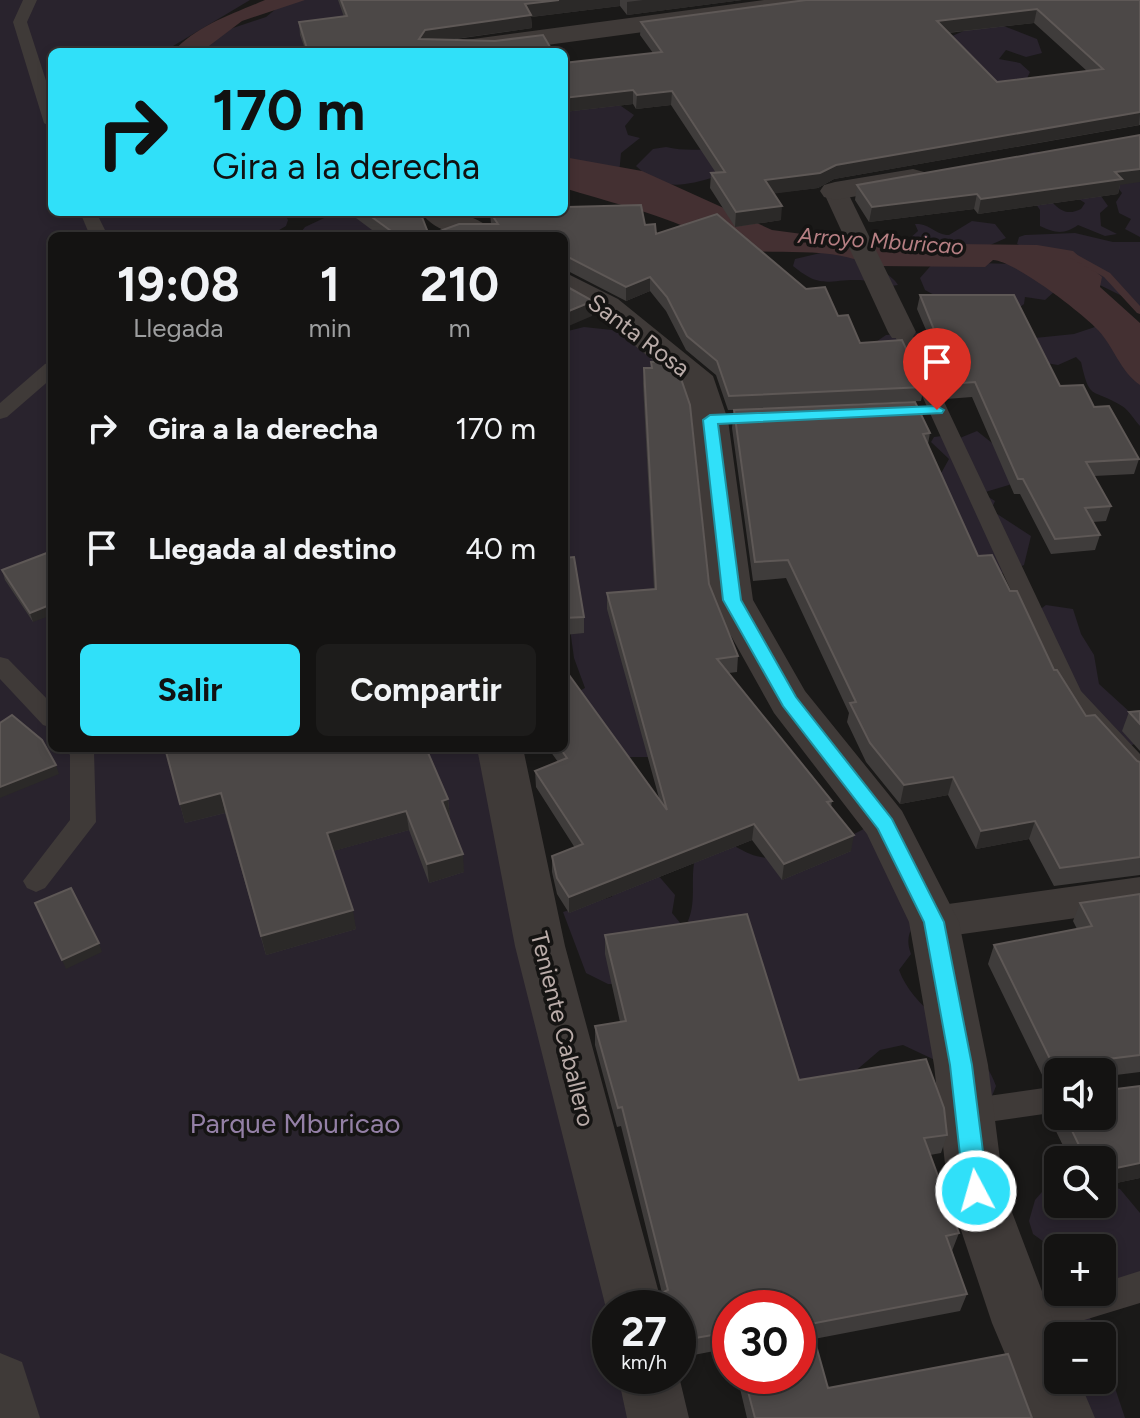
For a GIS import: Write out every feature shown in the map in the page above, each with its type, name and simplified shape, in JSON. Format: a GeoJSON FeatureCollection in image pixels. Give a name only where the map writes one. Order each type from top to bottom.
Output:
{"type":"FeatureCollection","features":[{"type":"Feature","properties":{"kind":"street"},"geometry":{"type":"LineString","coordinates":[[466,48],[821,0]]}},
{"type":"Feature","properties":{"kind":"street"},"geometry":{"type":"LineString","coordinates":[[902,332],[835,191],[944,173]]}},
{"type":"Feature","properties":{"kind":"street"},"geometry":{"type":"LineString","coordinates":[[443,216],[473,232]]}},
{"type":"Feature","properties":{"kind":"street","name":"Santa Rosa"},"geometry":{"type":"LineString","coordinates":[[568,284],[606,306],[695,376],[718,420],[732,600],[789,702],[885,824],[934,922],[967,1112],[976,1191],[1022,1323],[1064,1418]]}},
{"type":"Feature","properties":{"kind":"street","name":"Teniente Caballero"},"geometry":{"type":"LineString","coordinates":[[501,752],[540,946],[628,1290]]}},
{"type":"Feature","properties":{"kind":"street"},"geometry":{"type":"LineString","coordinates":[[934,922],[1140,893]]}},
{"type":"Feature","properties":{"kind":"street"},"geometry":{"type":"LineString","coordinates":[[0,1384],[9,1418]]}},
{"type":"Feature","properties":{"kind":"street"},"geometry":{"type":"LineString","coordinates":[[653,1394],[658,1418]]}},
{"type":"Feature","properties":{"kind":"lane"},"geometry":{"type":"LineString","coordinates":[[30,0],[20,22],[48,110]]}},
{"type":"Feature","properties":{"kind":"lane"},"geometry":{"type":"LineString","coordinates":[[902,332],[929,410],[1071,696],[1140,770]]}},
{"type":"Feature","properties":{"kind":"lane"},"geometry":{"type":"LineString","coordinates":[[0,413],[48,371]]}},
{"type":"Feature","properties":{"kind":"lane"},"geometry":{"type":"LineString","coordinates":[[0,665],[48,715]]}},
{"type":"Feature","properties":{"kind":"lane"},"geometry":{"type":"LineString","coordinates":[[36,881],[83,822],[82,752]]}},
{"type":"Feature","properties":{"kind":"lane"},"geometry":{"type":"LineString","coordinates":[[967,1112],[1044,1101]]}},
{"type":"Feature","properties":{"kind":"lane"},"geometry":{"type":"LineString","coordinates":[[1022,1323],[1140,1287]]}},
{"type":"Feature","properties":{"kind":"green space","name":"Parque Mburicao"},"geometry":{"type":"Polygon","coordinates":[[[0,0],[250,0],[170,48],[48,48],[48,216],[286,216],[288,220],[286,226],[276,232],[48,232],[48,752],[500,752],[606,1290],[592,1290],[592,1394],[670,1394],[677,1418],[0,1418],[0,0]]]}},
{"type":"Feature","properties":{"kind":"green space"},"geometry":{"type":"Polygon","coordinates":[[[287,0],[355,0],[354,11],[305,47],[205,48],[224,31],[266,17],[287,0]]]}},
{"type":"Feature","properties":{"kind":"green space"},"geometry":{"type":"Polygon","coordinates":[[[1001,25],[1037,39],[1042,53],[1026,57],[1006,50],[999,59],[1020,63],[1030,72],[1020,93],[924,63],[955,39],[952,36],[971,28],[1001,25]]]}},
{"type":"Feature","properties":{"kind":"green space"},"geometry":{"type":"Polygon","coordinates":[[[568,99],[621,106],[634,115],[625,126],[628,135],[640,138],[621,153],[619,175],[568,159],[568,99]]]}},
{"type":"Feature","properties":{"kind":"green space"},"geometry":{"type":"Polygon","coordinates":[[[653,149],[727,150],[715,177],[674,185],[655,180],[636,166],[653,149]]]}},
{"type":"Feature","properties":{"kind":"green space"},"geometry":{"type":"Polygon","coordinates":[[[1034,152],[1140,180],[1140,237],[1125,229],[1131,219],[1119,213],[1116,202],[1122,193],[1117,187],[1101,196],[1108,206],[1100,213],[1101,226],[1117,234],[1105,236],[1078,225],[1059,232],[1040,226],[1040,210],[1036,204],[1052,202],[1069,212],[1081,209],[1085,203],[1014,158],[1034,152]]]}},
{"type":"Feature","properties":{"kind":"green space"},"geometry":{"type":"Polygon","coordinates":[[[328,216],[416,216],[417,232],[301,232],[328,216]]]}},
{"type":"Feature","properties":{"kind":"green space"},"geometry":{"type":"Polygon","coordinates":[[[972,221],[995,224],[1006,238],[988,246],[915,246],[908,240],[918,231],[915,224],[949,235],[972,221]]]}},
{"type":"Feature","properties":{"kind":"green space"},"geometry":{"type":"Polygon","coordinates":[[[1075,233],[1113,242],[1140,242],[1140,312],[1122,296],[1017,244],[1019,237],[1025,235],[1075,233]]]}},
{"type":"Feature","properties":{"kind":"green space"},"geometry":{"type":"Polygon","coordinates":[[[829,251],[867,263],[887,274],[898,285],[860,280],[819,281],[793,266],[795,259],[829,251]]]}},
{"type":"Feature","properties":{"kind":"green space"},"geometry":{"type":"Polygon","coordinates":[[[934,262],[1016,264],[1055,291],[1045,300],[1025,297],[1024,304],[934,371],[920,368],[873,344],[886,335],[929,332],[936,296],[925,290],[920,278],[934,262]]]}},
{"type":"Feature","properties":{"kind":"green space"},"geometry":{"type":"Polygon","coordinates":[[[1098,326],[1140,338],[1140,426],[1125,408],[1093,392],[1076,357],[1058,365],[1039,362],[1025,339],[1074,334],[1098,326]]]}},
{"type":"Feature","properties":{"kind":"green space"},"geometry":{"type":"Polygon","coordinates":[[[584,327],[612,330],[663,349],[653,475],[657,757],[608,757],[570,696],[585,688],[574,658],[568,615],[568,331],[584,327]]]}},
{"type":"Feature","properties":{"kind":"green space"},"geometry":{"type":"Polygon","coordinates":[[[977,431],[1035,477],[982,493],[995,501],[991,510],[1031,536],[1024,565],[1004,573],[970,576],[939,477],[949,459],[931,442],[934,437],[950,435],[955,440],[977,431]]]}},
{"type":"Feature","properties":{"kind":"green space"},"geometry":{"type":"Polygon","coordinates":[[[1046,605],[1073,609],[1081,634],[1094,655],[1099,684],[1133,715],[1140,732],[1139,742],[1123,749],[1019,625],[1046,605]]]}},
{"type":"Feature","properties":{"kind":"green space"},"geometry":{"type":"Polygon","coordinates":[[[869,826],[922,911],[909,937],[911,954],[899,970],[920,1002],[977,1054],[988,1069],[996,1086],[988,1106],[937,1061],[903,1045],[880,1050],[846,1079],[811,1094],[786,1064],[791,1055],[790,1046],[688,921],[693,900],[694,863],[732,845],[761,857],[789,857],[831,844],[869,826]]]}},
{"type":"Feature","properties":{"kind":"green space"},"geometry":{"type":"Polygon","coordinates":[[[657,874],[675,895],[672,913],[685,929],[623,984],[608,984],[586,973],[563,912],[611,897],[640,877],[657,874]]]}},
{"type":"Feature","properties":{"kind":"green space"},"geometry":{"type":"Polygon","coordinates":[[[1116,1188],[1120,1189],[1140,1213],[1140,1275],[1116,1279],[1116,1234],[1044,1234],[1044,1242],[1033,1234],[1029,1221],[1035,1200],[1042,1192],[1044,1218],[1116,1218],[1116,1188]]]}},
{"type":"Feature","properties":{"kind":"green space"},"geometry":{"type":"Polygon","coordinates":[[[1053,1306],[1087,1306],[1087,1314],[1093,1322],[1051,1322],[1048,1315],[1053,1306]]]}},
{"type":"Feature","properties":{"kind":"green space"},"geometry":{"type":"Polygon","coordinates":[[[1116,1391],[1125,1418],[1085,1418],[1078,1394],[1116,1394],[1116,1391]]]}},
{"type":"Feature","properties":{"kind":"shaded area"},"geometry":{"type":"Polygon","coordinates":[[[265,0],[305,0],[242,21],[206,48],[177,48],[193,34],[265,0]]]}},
{"type":"Feature","properties":{"kind":"shaded area"},"geometry":{"type":"Polygon","coordinates":[[[568,158],[642,171],[772,230],[855,241],[866,263],[817,253],[732,249],[642,211],[568,189],[568,158]]]}},
{"type":"Feature","properties":{"kind":"shaded area"},"geometry":{"type":"Polygon","coordinates":[[[868,243],[1037,245],[1073,251],[1102,277],[1100,287],[1140,323],[1140,385],[1127,373],[1104,337],[1090,322],[1016,269],[993,260],[985,267],[878,266],[868,243]]]}},
{"type":"Feature","properties":{"kind":"building"},"geometry":{"type":"Polygon","coordinates":[[[341,0],[559,0],[525,4],[531,15],[425,30],[419,39],[495,41],[543,35],[551,48],[307,48],[299,22],[347,16],[341,0]]]}},
{"type":"Feature","properties":{"kind":"building"},"geometry":{"type":"Polygon","coordinates":[[[806,0],[1140,0],[1140,112],[836,165],[820,173],[765,180],[782,206],[736,212],[711,173],[725,172],[672,91],[637,95],[633,90],[568,98],[568,63],[662,52],[641,22],[806,0]],[[1037,9],[937,21],[997,82],[1103,69],[1037,9]]]}},
{"type":"Feature","properties":{"kind":"building"},"geometry":{"type":"Polygon","coordinates":[[[1140,135],[1140,169],[1115,172],[1122,179],[981,199],[977,194],[872,207],[857,185],[1140,135]]]}},
{"type":"Feature","properties":{"kind":"building"},"geometry":{"type":"Polygon","coordinates":[[[641,205],[645,225],[655,224],[656,234],[717,214],[806,289],[825,287],[838,316],[848,315],[860,343],[902,340],[924,387],[729,396],[717,361],[687,336],[667,297],[650,277],[626,287],[568,257],[568,232],[437,232],[459,224],[498,224],[493,216],[568,216],[568,207],[641,205]]]}},
{"type":"Feature","properties":{"kind":"building"},"geometry":{"type":"Polygon","coordinates":[[[370,216],[422,216],[428,232],[392,232],[370,216]]]}},
{"type":"Feature","properties":{"kind":"building"},"geometry":{"type":"Polygon","coordinates":[[[568,287],[593,301],[568,311],[568,287]]]}},
{"type":"Feature","properties":{"kind":"building"},"geometry":{"type":"Polygon","coordinates":[[[920,295],[1014,295],[1060,386],[1083,385],[1094,407],[1109,406],[1139,459],[1086,462],[1111,506],[1085,508],[1100,535],[1055,539],[1023,479],[1018,479],[975,382],[949,384],[927,337],[937,337],[920,295]]]}},
{"type":"Feature","properties":{"kind":"building"},"geometry":{"type":"Polygon","coordinates":[[[670,361],[677,367],[690,405],[709,584],[738,656],[717,659],[832,801],[827,802],[854,835],[784,864],[754,824],[569,897],[557,878],[552,856],[583,844],[535,771],[567,758],[563,752],[568,752],[568,674],[667,810],[607,593],[656,589],[644,368],[652,368],[651,362],[670,361]]]}},
{"type":"Feature","properties":{"kind":"building"},"geometry":{"type":"Polygon","coordinates":[[[915,402],[930,433],[923,434],[978,556],[992,555],[1010,591],[1017,591],[1054,670],[1057,670],[1086,716],[1095,715],[1140,762],[1140,857],[1060,868],[1035,821],[981,831],[953,777],[904,785],[870,743],[850,703],[856,702],[788,560],[755,562],[734,410],[915,402]]]}},
{"type":"Feature","properties":{"kind":"building"},"geometry":{"type":"Polygon","coordinates":[[[48,553],[48,606],[30,613],[2,570],[48,553]]]}},
{"type":"Feature","properties":{"kind":"building"},"geometry":{"type":"Polygon","coordinates":[[[574,557],[584,617],[568,618],[568,558],[574,557]]]}},
{"type":"Feature","properties":{"kind":"building"},"geometry":{"type":"Polygon","coordinates":[[[1140,711],[1140,724],[1129,712],[1140,711]]]}},
{"type":"Feature","properties":{"kind":"building"},"geometry":{"type":"Polygon","coordinates":[[[12,715],[42,740],[56,765],[0,787],[0,723],[12,715]]]}},
{"type":"Feature","properties":{"kind":"building"},"geometry":{"type":"Polygon","coordinates":[[[166,752],[428,752],[448,799],[442,801],[463,854],[427,864],[406,811],[327,833],[353,910],[261,936],[221,793],[180,804],[166,752]]]}},
{"type":"Feature","properties":{"kind":"building"},"geometry":{"type":"Polygon","coordinates":[[[71,888],[99,943],[62,960],[35,903],[71,888]]]}},
{"type":"Feature","properties":{"kind":"building"},"geometry":{"type":"Polygon","coordinates":[[[1140,894],[1140,1055],[1050,1058],[994,945],[1092,926],[1080,903],[1140,894]]]}},
{"type":"Feature","properties":{"kind":"building"},"geometry":{"type":"Polygon","coordinates":[[[747,914],[799,1080],[926,1059],[944,1108],[947,1135],[924,1138],[959,1233],[946,1236],[967,1294],[816,1323],[816,1290],[712,1290],[712,1335],[696,1338],[696,1290],[668,1290],[622,1107],[618,1108],[595,1026],[626,1021],[605,935],[747,914]]]}},
{"type":"Feature","properties":{"kind":"building"},"geometry":{"type":"Polygon","coordinates":[[[1140,1086],[1140,1163],[1116,1168],[1116,1146],[1079,1146],[1072,1130],[1116,1130],[1116,1089],[1140,1086]]]}},
{"type":"Feature","properties":{"kind":"building"},"geometry":{"type":"Polygon","coordinates":[[[816,1345],[828,1388],[1008,1354],[1032,1418],[755,1418],[749,1394],[816,1394],[816,1345]]]}},
{"type":"Feature","properties":{"kind":"waterway","name":"Arroyo Mburicao"},"geometry":{"type":"LineString","coordinates":[[1072,255],[1107,275],[1140,311]]}},
{"type":"Feature","properties":{"kind":"route"},"geometry":{"type":"LineString","coordinates":[[937,410],[710,420],[715,482],[732,600],[789,702],[885,824],[934,922],[961,1065],[976,1191]]}}]}
